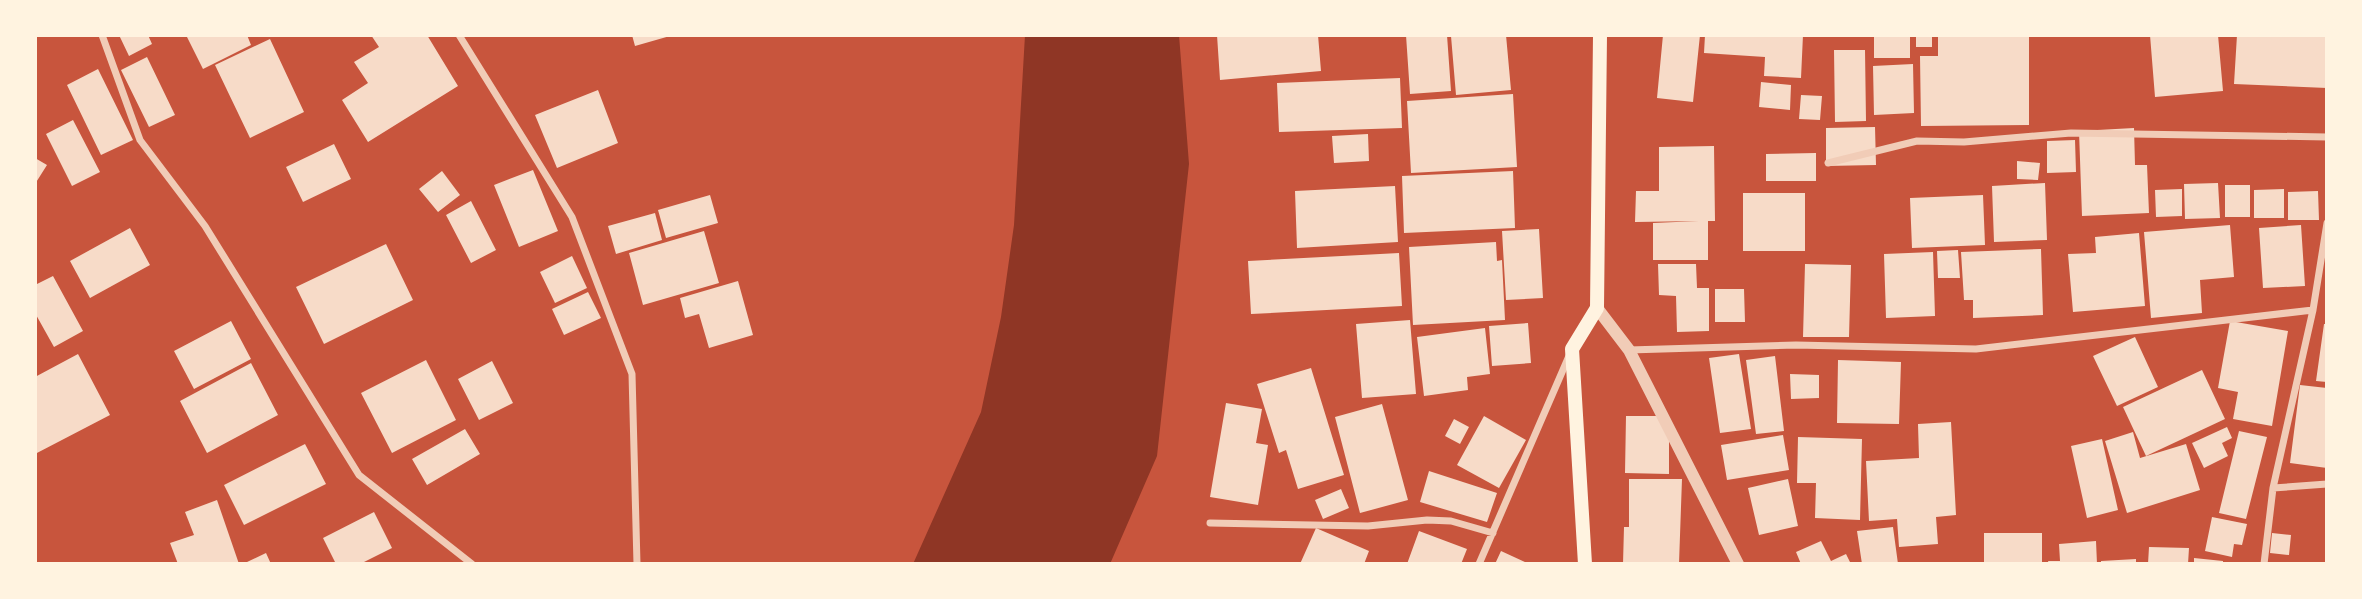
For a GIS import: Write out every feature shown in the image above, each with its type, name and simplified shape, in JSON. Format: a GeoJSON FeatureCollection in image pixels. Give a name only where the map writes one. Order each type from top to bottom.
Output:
{"type":"FeatureCollection","features":[{"type":"Feature","properties":{"kind":"main road"},"geometry":{"type":"LineString","coordinates":[[1585,564],[1572,349],[1597,308],[1600,35]]}},
{"type":"Feature","properties":{"kind":"street"},"geometry":{"type":"LineString","coordinates":[[102,35],[140,140],[205,226],[359,475],[472,564]]}},
{"type":"Feature","properties":{"kind":"street"},"geometry":{"type":"LineString","coordinates":[[459,35],[572,218],[632,374],[637,564]]}},
{"type":"Feature","properties":{"kind":"street"},"geometry":{"type":"LineString","coordinates":[[1828,163],[1917,141],[1964,142],[2071,133],[2327,137]]}},
{"type":"Feature","properties":{"kind":"street"},"geometry":{"type":"LineString","coordinates":[[2264,564],[2273,488],[2313,310],[2327,223]]}},
{"type":"Feature","properties":{"kind":"street"},"geometry":{"type":"LineString","coordinates":[[1597,308],[1629,350],[1738,564]]}},
{"type":"Feature","properties":{"kind":"street"},"geometry":{"type":"LineString","coordinates":[[1629,350],[1796,345],[1976,349],[2313,310]]}},
{"type":"Feature","properties":{"kind":"street"},"geometry":{"type":"LineString","coordinates":[[1479,564],[1572,349]]}},
{"type":"Feature","properties":{"kind":"street"},"geometry":{"type":"LineString","coordinates":[[2273,488],[2327,484]]}},
{"type":"Feature","properties":{"kind":"street"},"geometry":{"type":"LineString","coordinates":[[1210,523],[1368,526],[1427,520],[1451,521],[1493,533]]}},
{"type":"Feature","properties":{"kind":"shaded area"},"geometry":{"type":"Polygon","coordinates":[[[1025,35],[1179,35],[1189,164],[1157,456],[1110,564],[913,564],[981,412],[1001,317],[1014,225],[1025,35]]]}},
{"type":"Feature","properties":{"kind":"building"},"geometry":{"type":"Polygon","coordinates":[[[119,35],[148,35],[152,44],[129,56],[119,35]]]}},
{"type":"Feature","properties":{"kind":"building"},"geometry":{"type":"Polygon","coordinates":[[[186,35],[247,35],[251,45],[203,69],[186,35]]]}},
{"type":"Feature","properties":{"kind":"building"},"geometry":{"type":"Polygon","coordinates":[[[371,35],[427,35],[458,86],[368,142],[342,100],[368,83],[354,62],[379,47],[371,35]]]}},
{"type":"Feature","properties":{"kind":"building"},"geometry":{"type":"Polygon","coordinates":[[[632,35],[670,35],[670,36],[635,46],[632,35]]]}},
{"type":"Feature","properties":{"kind":"building"},"geometry":{"type":"Polygon","coordinates":[[[1217,35],[1318,35],[1321,71],[1220,80],[1217,35]]]}},
{"type":"Feature","properties":{"kind":"building"},"geometry":{"type":"Polygon","coordinates":[[[1406,35],[1447,35],[1451,91],[1410,94],[1406,35]]]}},
{"type":"Feature","properties":{"kind":"building"},"geometry":{"type":"Polygon","coordinates":[[[1506,35],[1511,90],[1456,95],[1451,36],[1506,35]]]}},
{"type":"Feature","properties":{"kind":"building"},"geometry":{"type":"Polygon","coordinates":[[[1663,35],[1700,35],[1693,102],[1657,98],[1663,35]]]}},
{"type":"Feature","properties":{"kind":"building"},"geometry":{"type":"Polygon","coordinates":[[[1705,35],[1803,35],[1801,78],[1764,76],[1765,57],[1704,53],[1705,35]]]}},
{"type":"Feature","properties":{"kind":"building"},"geometry":{"type":"Polygon","coordinates":[[[1874,35],[1910,35],[1910,58],[1874,58],[1874,35]]]}},
{"type":"Feature","properties":{"kind":"building"},"geometry":{"type":"Polygon","coordinates":[[[1916,35],[1932,35],[1932,47],[1916,47],[1916,35]]]}},
{"type":"Feature","properties":{"kind":"building"},"geometry":{"type":"Polygon","coordinates":[[[1938,35],[2029,35],[2029,125],[1921,126],[1920,56],[1938,56],[1938,35]]]}},
{"type":"Feature","properties":{"kind":"building"},"geometry":{"type":"Polygon","coordinates":[[[2150,35],[2218,35],[2223,91],[2155,97],[2150,35]]]}},
{"type":"Feature","properties":{"kind":"building"},"geometry":{"type":"Polygon","coordinates":[[[2237,35],[2327,35],[2327,88],[2234,84],[2237,35]]]}},
{"type":"Feature","properties":{"kind":"building"},"geometry":{"type":"Polygon","coordinates":[[[270,39],[304,112],[250,138],[215,65],[270,39]]]}},
{"type":"Feature","properties":{"kind":"building"},"geometry":{"type":"Polygon","coordinates":[[[1834,50],[1865,50],[1866,121],[1835,122],[1834,50]]]}},
{"type":"Feature","properties":{"kind":"building"},"geometry":{"type":"Polygon","coordinates":[[[147,57],[175,115],[149,127],[121,70],[147,57]]]}},
{"type":"Feature","properties":{"kind":"building"},"geometry":{"type":"Polygon","coordinates":[[[1913,64],[1914,113],[1874,115],[1873,66],[1913,64]]]}},
{"type":"Feature","properties":{"kind":"building"},"geometry":{"type":"Polygon","coordinates":[[[98,69],[133,140],[101,155],[67,85],[98,69]]]}},
{"type":"Feature","properties":{"kind":"building"},"geometry":{"type":"Polygon","coordinates":[[[1400,78],[1402,128],[1279,132],[1277,83],[1400,78]]]}},
{"type":"Feature","properties":{"kind":"building"},"geometry":{"type":"Polygon","coordinates":[[[1761,82],[1791,85],[1790,110],[1759,107],[1761,82]]]}},
{"type":"Feature","properties":{"kind":"building"},"geometry":{"type":"Polygon","coordinates":[[[598,90],[618,143],[557,168],[535,115],[598,90]]]}},
{"type":"Feature","properties":{"kind":"building"},"geometry":{"type":"Polygon","coordinates":[[[1513,94],[1517,167],[1411,173],[1407,101],[1513,94]]]}},
{"type":"Feature","properties":{"kind":"building"},"geometry":{"type":"Polygon","coordinates":[[[1801,95],[1822,96],[1820,120],[1799,119],[1801,95]]]}},
{"type":"Feature","properties":{"kind":"building"},"geometry":{"type":"Polygon","coordinates":[[[73,120],[100,172],[72,186],[46,134],[73,120]]]}},
{"type":"Feature","properties":{"kind":"building"},"geometry":{"type":"Polygon","coordinates":[[[1875,127],[1876,165],[1826,166],[1826,128],[1875,127]]]}},
{"type":"Feature","properties":{"kind":"building"},"geometry":{"type":"Polygon","coordinates":[[[2134,128],[2135,165],[2147,165],[2149,213],[2082,216],[2079,131],[2134,128]]]}},
{"type":"Feature","properties":{"kind":"building"},"geometry":{"type":"Polygon","coordinates":[[[1368,134],[1369,161],[1334,163],[1332,136],[1368,134]]]}},
{"type":"Feature","properties":{"kind":"building"},"geometry":{"type":"Polygon","coordinates":[[[2075,140],[2076,172],[2047,173],[2047,141],[2075,140]]]}},
{"type":"Feature","properties":{"kind":"building"},"geometry":{"type":"Polygon","coordinates":[[[334,144],[351,179],[303,202],[286,167],[334,144]]]}},
{"type":"Feature","properties":{"kind":"building"},"geometry":{"type":"Polygon","coordinates":[[[1714,146],[1715,221],[1708,221],[1708,260],[1653,260],[1653,223],[1699,221],[1635,222],[1636,191],[1659,191],[1659,147],[1714,146]]]}},
{"type":"Feature","properties":{"kind":"building"},"geometry":{"type":"Polygon","coordinates":[[[1816,153],[1816,181],[1766,181],[1766,154],[1816,153]]]}},
{"type":"Feature","properties":{"kind":"building"},"geometry":{"type":"Polygon","coordinates":[[[35,158],[47,165],[35,184],[35,158]]]}},
{"type":"Feature","properties":{"kind":"building"},"geometry":{"type":"Polygon","coordinates":[[[2017,161],[2040,163],[2038,180],[2017,179],[2017,161]]]}},
{"type":"Feature","properties":{"kind":"building"},"geometry":{"type":"Polygon","coordinates":[[[533,170],[558,231],[519,247],[494,185],[533,170]]]}},
{"type":"Feature","properties":{"kind":"building"},"geometry":{"type":"Polygon","coordinates":[[[442,171],[460,195],[438,212],[419,189],[442,171]]]}},
{"type":"Feature","properties":{"kind":"building"},"geometry":{"type":"Polygon","coordinates":[[[1513,171],[1515,228],[1404,233],[1402,176],[1513,171]]]}},
{"type":"Feature","properties":{"kind":"building"},"geometry":{"type":"Polygon","coordinates":[[[2045,183],[2047,240],[1994,242],[1992,186],[2045,183]]]}},
{"type":"Feature","properties":{"kind":"building"},"geometry":{"type":"Polygon","coordinates":[[[2218,183],[2220,218],[2185,219],[2184,184],[2218,183]]]}},
{"type":"Feature","properties":{"kind":"building"},"geometry":{"type":"Polygon","coordinates":[[[2225,185],[2250,185],[2250,217],[2225,217],[2225,185]]]}},
{"type":"Feature","properties":{"kind":"building"},"geometry":{"type":"Polygon","coordinates":[[[1395,186],[1398,242],[1297,248],[1295,191],[1395,186]]]}},
{"type":"Feature","properties":{"kind":"building"},"geometry":{"type":"Polygon","coordinates":[[[2182,189],[2182,216],[2156,217],[2155,190],[2182,189]]]}},
{"type":"Feature","properties":{"kind":"building"},"geometry":{"type":"Polygon","coordinates":[[[2284,189],[2284,218],[2254,218],[2254,190],[2284,189]]]}},
{"type":"Feature","properties":{"kind":"building"},"geometry":{"type":"Polygon","coordinates":[[[2318,191],[2319,220],[2288,220],[2288,192],[2318,191]]]}},
{"type":"Feature","properties":{"kind":"building"},"geometry":{"type":"Polygon","coordinates":[[[1743,193],[1805,193],[1805,251],[1743,251],[1743,193]]]}},
{"type":"Feature","properties":{"kind":"building"},"geometry":{"type":"Polygon","coordinates":[[[710,195],[718,223],[666,238],[658,210],[710,195]]]}},
{"type":"Feature","properties":{"kind":"building"},"geometry":{"type":"Polygon","coordinates":[[[1983,195],[1985,245],[1912,248],[1910,198],[1983,195]]]}},
{"type":"Feature","properties":{"kind":"building"},"geometry":{"type":"Polygon","coordinates":[[[471,201],[496,250],[471,263],[446,215],[471,201]]]}},
{"type":"Feature","properties":{"kind":"building"},"geometry":{"type":"Polygon","coordinates":[[[655,213],[662,240],[616,254],[608,226],[655,213]]]}},
{"type":"Feature","properties":{"kind":"building"},"geometry":{"type":"Polygon","coordinates":[[[2230,225],[2234,277],[2200,280],[2202,313],[2151,318],[2144,232],[2230,225]]]}},
{"type":"Feature","properties":{"kind":"building"},"geometry":{"type":"Polygon","coordinates":[[[2301,225],[2305,286],[2263,288],[2259,228],[2301,225]]]}},
{"type":"Feature","properties":{"kind":"building"},"geometry":{"type":"Polygon","coordinates":[[[130,228],[150,265],[90,298],[70,261],[130,228]]]}},
{"type":"Feature","properties":{"kind":"building"},"geometry":{"type":"Polygon","coordinates":[[[1539,229],[1543,298],[1506,300],[1502,231],[1539,229]]]}},
{"type":"Feature","properties":{"kind":"building"},"geometry":{"type":"Polygon","coordinates":[[[704,231],[719,283],[643,305],[629,253],[704,231]]]}},
{"type":"Feature","properties":{"kind":"building"},"geometry":{"type":"Polygon","coordinates":[[[2139,233],[2145,306],[2073,312],[2068,254],[2096,253],[2095,237],[2139,233]]]}},
{"type":"Feature","properties":{"kind":"building"},"geometry":{"type":"Polygon","coordinates":[[[1496,242],[1497,261],[1502,260],[1505,320],[1413,325],[1409,247],[1496,242]]]}},
{"type":"Feature","properties":{"kind":"building"},"geometry":{"type":"Polygon","coordinates":[[[386,244],[413,300],[324,344],[296,287],[386,244]]]}},
{"type":"Feature","properties":{"kind":"building"},"geometry":{"type":"Polygon","coordinates":[[[2041,249],[2043,315],[1973,318],[1973,300],[1964,300],[1961,252],[2041,249]]]}},
{"type":"Feature","properties":{"kind":"building"},"geometry":{"type":"Polygon","coordinates":[[[1958,250],[1960,278],[1938,278],[1937,251],[1958,250]]]}},
{"type":"Feature","properties":{"kind":"building"},"geometry":{"type":"Polygon","coordinates":[[[1933,252],[1935,316],[1886,318],[1884,254],[1933,252]]]}},
{"type":"Feature","properties":{"kind":"building"},"geometry":{"type":"Polygon","coordinates":[[[1399,253],[1402,306],[1251,314],[1248,261],[1399,253]]]}},
{"type":"Feature","properties":{"kind":"building"},"geometry":{"type":"Polygon","coordinates":[[[572,256],[587,288],[555,303],[540,272],[572,256]]]}},
{"type":"Feature","properties":{"kind":"building"},"geometry":{"type":"Polygon","coordinates":[[[1658,264],[1696,264],[1697,288],[1709,288],[1709,331],[1677,332],[1676,296],[1659,295],[1658,264]]]}},
{"type":"Feature","properties":{"kind":"building"},"geometry":{"type":"Polygon","coordinates":[[[1805,264],[1851,265],[1849,337],[1803,337],[1805,264]]]}},
{"type":"Feature","properties":{"kind":"building"},"geometry":{"type":"Polygon","coordinates":[[[53,276],[83,331],[54,347],[35,313],[35,285],[53,276]]]}},
{"type":"Feature","properties":{"kind":"building"},"geometry":{"type":"Polygon","coordinates":[[[738,281],[753,335],[709,348],[699,314],[685,318],[680,298],[738,281]]]}},
{"type":"Feature","properties":{"kind":"building"},"geometry":{"type":"Polygon","coordinates":[[[1715,289],[1744,289],[1745,322],[1715,322],[1715,289]]]}},
{"type":"Feature","properties":{"kind":"building"},"geometry":{"type":"Polygon","coordinates":[[[588,292],[601,318],[564,335],[552,309],[588,292]]]}},
{"type":"Feature","properties":{"kind":"building"},"geometry":{"type":"Polygon","coordinates":[[[1410,320],[1416,394],[1362,398],[1356,324],[1410,320]]]}},
{"type":"Feature","properties":{"kind":"building"},"geometry":{"type":"Polygon","coordinates":[[[231,321],[251,359],[194,389],[174,351],[231,321]]]}},
{"type":"Feature","properties":{"kind":"building"},"geometry":{"type":"Polygon","coordinates":[[[2230,321],[2288,331],[2272,426],[2233,419],[2238,392],[2218,388],[2230,321]]]}},
{"type":"Feature","properties":{"kind":"building"},"geometry":{"type":"Polygon","coordinates":[[[1528,323],[1531,363],[1492,366],[1489,326],[1528,323]]]}},
{"type":"Feature","properties":{"kind":"building"},"geometry":{"type":"Polygon","coordinates":[[[2324,324],[2327,324],[2327,382],[2316,381],[2324,324]]]}},
{"type":"Feature","properties":{"kind":"building"},"geometry":{"type":"Polygon","coordinates":[[[1485,328],[1490,374],[1467,377],[1468,390],[1424,396],[1417,337],[1485,328]]]}},
{"type":"Feature","properties":{"kind":"building"},"geometry":{"type":"Polygon","coordinates":[[[2135,337],[2158,387],[2117,406],[2093,356],[2135,337]]]}},
{"type":"Feature","properties":{"kind":"building"},"geometry":{"type":"Polygon","coordinates":[[[78,354],[110,415],[35,454],[35,377],[78,354]]]}},
{"type":"Feature","properties":{"kind":"building"},"geometry":{"type":"Polygon","coordinates":[[[1739,354],[1751,429],[1720,433],[1709,358],[1739,354]]]}},
{"type":"Feature","properties":{"kind":"building"},"geometry":{"type":"Polygon","coordinates":[[[1775,356],[1784,431],[1756,434],[1746,360],[1775,356]]]}},
{"type":"Feature","properties":{"kind":"building"},"geometry":{"type":"Polygon","coordinates":[[[426,360],[456,420],[392,453],[361,393],[426,360]]]}},
{"type":"Feature","properties":{"kind":"building"},"geometry":{"type":"Polygon","coordinates":[[[1838,360],[1901,362],[1899,424],[1837,423],[1838,360]]]}},
{"type":"Feature","properties":{"kind":"building"},"geometry":{"type":"Polygon","coordinates":[[[492,361],[513,403],[479,420],[458,379],[492,361]]]}},
{"type":"Feature","properties":{"kind":"building"},"geometry":{"type":"Polygon","coordinates":[[[251,363],[278,415],[207,453],[180,401],[251,363]]]}},
{"type":"Feature","properties":{"kind":"building"},"geometry":{"type":"Polygon","coordinates":[[[1311,368],[1344,475],[1298,489],[1286,450],[1279,453],[1257,384],[1311,368]]]}},
{"type":"Feature","properties":{"kind":"building"},"geometry":{"type":"Polygon","coordinates":[[[2202,370],[2225,419],[2146,456],[2123,407],[2202,370]]]}},
{"type":"Feature","properties":{"kind":"building"},"geometry":{"type":"Polygon","coordinates":[[[1790,374],[1819,375],[1819,398],[1791,399],[1790,374]]]}},
{"type":"Feature","properties":{"kind":"building"},"geometry":{"type":"Polygon","coordinates":[[[2300,385],[2327,388],[2327,468],[2290,463],[2300,385]]]}},
{"type":"Feature","properties":{"kind":"building"},"geometry":{"type":"Polygon","coordinates":[[[1226,403],[1262,409],[1256,443],[1268,445],[1258,505],[1210,497],[1226,403]]]}},
{"type":"Feature","properties":{"kind":"building"},"geometry":{"type":"Polygon","coordinates":[[[1382,404],[1408,500],[1360,513],[1335,417],[1382,404]]]}},
{"type":"Feature","properties":{"kind":"building"},"geometry":{"type":"Polygon","coordinates":[[[1484,416],[1526,440],[1499,488],[1457,465],[1484,416]]]}},
{"type":"Feature","properties":{"kind":"building"},"geometry":{"type":"Polygon","coordinates":[[[1626,416],[1669,416],[1669,474],[1625,473],[1626,416]]]}},
{"type":"Feature","properties":{"kind":"building"},"geometry":{"type":"Polygon","coordinates":[[[1454,419],[1469,427],[1460,444],[1445,436],[1454,419]]]}},
{"type":"Feature","properties":{"kind":"building"},"geometry":{"type":"Polygon","coordinates":[[[1951,422],[1956,515],[1936,517],[1938,544],[1899,547],[1897,519],[1869,521],[1866,461],[1919,458],[1918,424],[1951,422]]]}},
{"type":"Feature","properties":{"kind":"building"},"geometry":{"type":"Polygon","coordinates":[[[2227,427],[2232,438],[2222,443],[2228,456],[2204,468],[2192,443],[2227,427]]]}},
{"type":"Feature","properties":{"kind":"building"},"geometry":{"type":"Polygon","coordinates":[[[465,429],[480,454],[427,485],[412,459],[465,429]]]}},
{"type":"Feature","properties":{"kind":"building"},"geometry":{"type":"Polygon","coordinates":[[[2239,431],[2267,437],[2246,519],[2219,513],[2239,431]]]}},
{"type":"Feature","properties":{"kind":"building"},"geometry":{"type":"Polygon","coordinates":[[[2133,432],[2140,458],[2186,444],[2200,490],[2127,513],[2105,441],[2133,432]]]}},
{"type":"Feature","properties":{"kind":"building"},"geometry":{"type":"Polygon","coordinates":[[[1783,435],[1789,470],[1727,480],[1721,445],[1783,435]]]}},
{"type":"Feature","properties":{"kind":"building"},"geometry":{"type":"Polygon","coordinates":[[[1798,437],[1862,439],[1860,520],[1815,518],[1816,483],[1797,483],[1798,437]]]}},
{"type":"Feature","properties":{"kind":"building"},"geometry":{"type":"Polygon","coordinates":[[[2102,439],[2118,510],[2087,518],[2071,446],[2102,439]]]}},
{"type":"Feature","properties":{"kind":"building"},"geometry":{"type":"Polygon","coordinates":[[[305,444],[326,484],[244,525],[224,485],[305,444]]]}},
{"type":"Feature","properties":{"kind":"building"},"geometry":{"type":"Polygon","coordinates":[[[1429,471],[1497,493],[1487,522],[1420,502],[1429,471]]]}},
{"type":"Feature","properties":{"kind":"building"},"geometry":{"type":"Polygon","coordinates":[[[1629,479],[1682,479],[1679,564],[1623,564],[1624,527],[1629,527],[1629,479]]]}},
{"type":"Feature","properties":{"kind":"building"},"geometry":{"type":"Polygon","coordinates":[[[1788,479],[1798,526],[1759,535],[1748,488],[1788,479]]]}},
{"type":"Feature","properties":{"kind":"building"},"geometry":{"type":"Polygon","coordinates":[[[1341,489],[1349,508],[1323,519],[1315,500],[1341,489]]]}},
{"type":"Feature","properties":{"kind":"building"},"geometry":{"type":"Polygon","coordinates":[[[217,500],[239,564],[178,564],[170,543],[194,535],[185,512],[217,500]]]}},
{"type":"Feature","properties":{"kind":"building"},"geometry":{"type":"Polygon","coordinates":[[[374,512],[392,548],[360,564],[336,564],[323,538],[374,512]]]}},
{"type":"Feature","properties":{"kind":"building"},"geometry":{"type":"Polygon","coordinates":[[[2212,517],[2247,524],[2242,545],[2234,544],[2232,557],[2205,551],[2212,517]]]}},
{"type":"Feature","properties":{"kind":"building"},"geometry":{"type":"Polygon","coordinates":[[[1893,527],[1898,564],[1862,564],[1857,531],[1893,527]]]}},
{"type":"Feature","properties":{"kind":"building"},"geometry":{"type":"Polygon","coordinates":[[[1316,528],[1369,551],[1364,564],[1300,564],[1316,528]]]}},
{"type":"Feature","properties":{"kind":"building"},"geometry":{"type":"Polygon","coordinates":[[[1419,531],[1467,549],[1461,564],[1407,564],[1419,531]]]}},
{"type":"Feature","properties":{"kind":"building"},"geometry":{"type":"Polygon","coordinates":[[[1984,533],[2042,533],[2042,564],[1984,564],[1984,533]]]}},
{"type":"Feature","properties":{"kind":"building"},"geometry":{"type":"Polygon","coordinates":[[[2272,533],[2291,535],[2289,555],[2270,553],[2272,533]]]}},
{"type":"Feature","properties":{"kind":"building"},"geometry":{"type":"Polygon","coordinates":[[[1821,541],[1831,561],[1846,554],[1851,564],[1801,564],[1796,552],[1821,541]]]}},
{"type":"Feature","properties":{"kind":"building"},"geometry":{"type":"Polygon","coordinates":[[[2096,541],[2097,564],[2049,564],[2048,561],[2060,561],[2059,544],[2096,541]]]}},
{"type":"Feature","properties":{"kind":"building"},"geometry":{"type":"Polygon","coordinates":[[[2149,547],[2189,548],[2188,564],[2148,564],[2149,547]]]}},
{"type":"Feature","properties":{"kind":"building"},"geometry":{"type":"Polygon","coordinates":[[[1501,551],[1529,564],[1495,564],[1501,551]]]}},
{"type":"Feature","properties":{"kind":"building"},"geometry":{"type":"Polygon","coordinates":[[[266,553],[271,564],[248,564],[247,562],[266,553]]]}},
{"type":"Feature","properties":{"kind":"building"},"geometry":{"type":"Polygon","coordinates":[[[2194,558],[2223,561],[2223,564],[2194,564],[2194,558]]]}},
{"type":"Feature","properties":{"kind":"building"},"geometry":{"type":"Polygon","coordinates":[[[2136,559],[2136,564],[2101,564],[2101,561],[2136,559]]]}}]}
